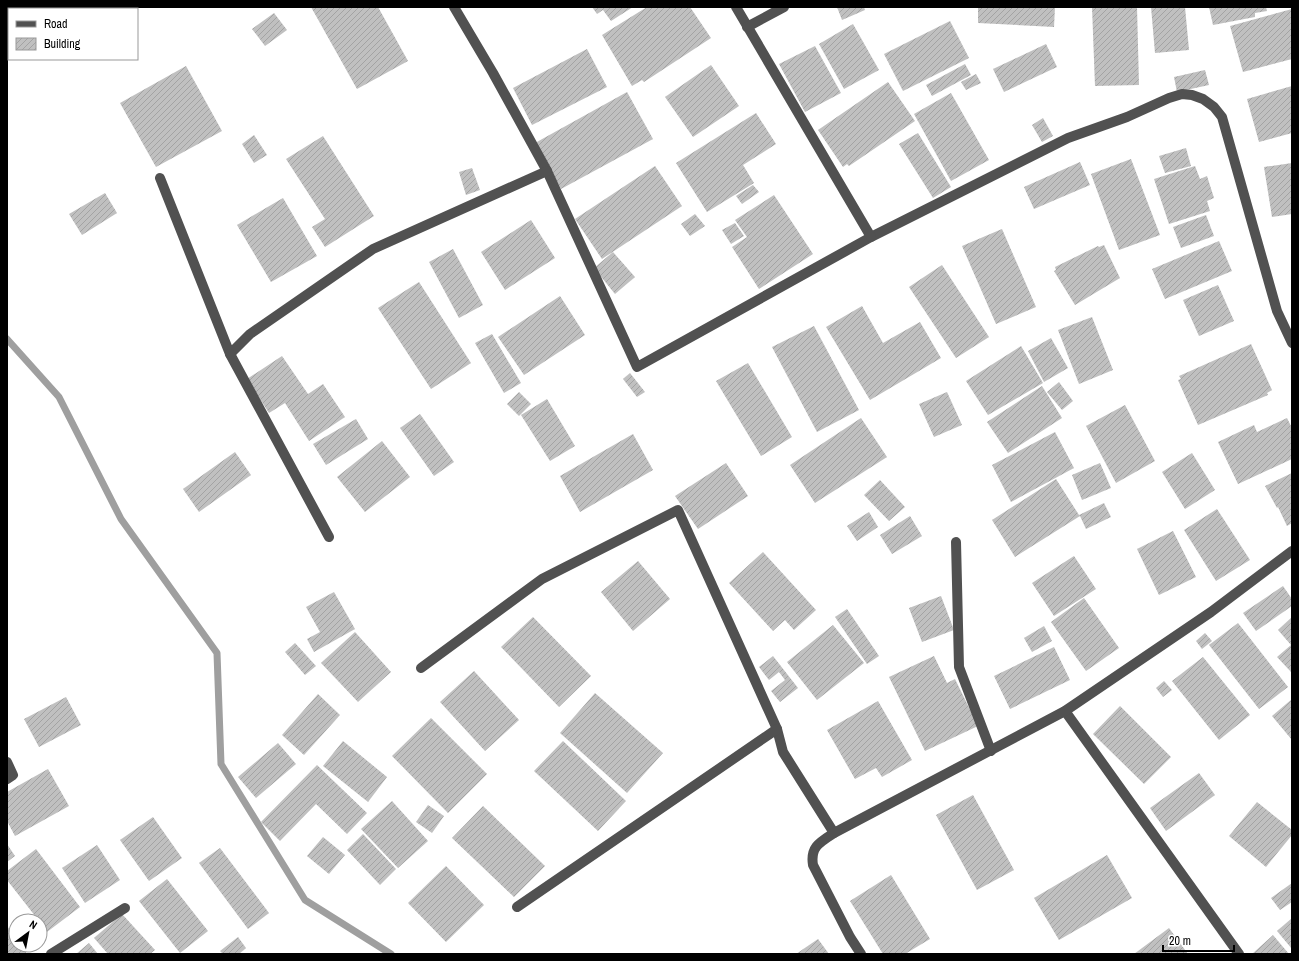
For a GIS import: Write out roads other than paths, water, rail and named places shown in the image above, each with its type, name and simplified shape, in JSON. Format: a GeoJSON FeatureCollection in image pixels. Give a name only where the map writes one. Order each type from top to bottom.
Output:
{"type":"FeatureCollection","features":[{"type":"Feature","properties":{"kind":"street"},"geometry":{"type":"LineString","coordinates":[[454,7],[493,73],[547,171],[637,367],[871,236],[1068,138],[1127,117],[1169,98],[1182,94],[1192,95],[1203,100],[1214,107],[1222,117],[1276,311],[1292,343]]}},
{"type":"Feature","properties":{"kind":"street"},"geometry":{"type":"LineString","coordinates":[[736,7],[871,236]]}},
{"type":"Feature","properties":{"kind":"street"},"geometry":{"type":"LineString","coordinates":[[747,27],[784,7]]}},
{"type":"Feature","properties":{"kind":"street"},"geometry":{"type":"LineString","coordinates":[[230,354],[250,334],[373,249],[547,171]]}},
{"type":"Feature","properties":{"kind":"street"},"geometry":{"type":"LineString","coordinates":[[160,178],[230,354],[329,537]]}},
{"type":"Feature","properties":{"kind":"street"},"geometry":{"type":"LineString","coordinates":[[421,668],[542,579],[678,510],[777,729],[783,752],[834,833]]}},
{"type":"Feature","properties":{"kind":"street"},"geometry":{"type":"LineString","coordinates":[[956,542],[959,667],[991,750]]}},
{"type":"Feature","properties":{"kind":"street"},"geometry":{"type":"LineString","coordinates":[[861,954],[850,937],[813,865],[812,856],[818,843],[834,833],[1065,711],[1210,612],[1292,551]]}},
{"type":"Feature","properties":{"kind":"street"},"geometry":{"type":"LineString","coordinates":[[1065,711],[1239,954]]}},
{"type":"Feature","properties":{"kind":"street"},"geometry":{"type":"LineString","coordinates":[[517,907],[777,729]]}},
{"type":"Feature","properties":{"kind":"street"},"geometry":{"type":"LineString","coordinates":[[7,762],[13,775],[7,779]]}},
{"type":"Feature","properties":{"kind":"street"},"geometry":{"type":"LineString","coordinates":[[51,954],[125,908]]}},
{"type":"Feature","properties":{"kind":"waterway"},"geometry":{"type":"LineString","coordinates":[[7,339],[59,397],[121,519],[217,653],[221,764],[305,900],[391,954]]}}]}
